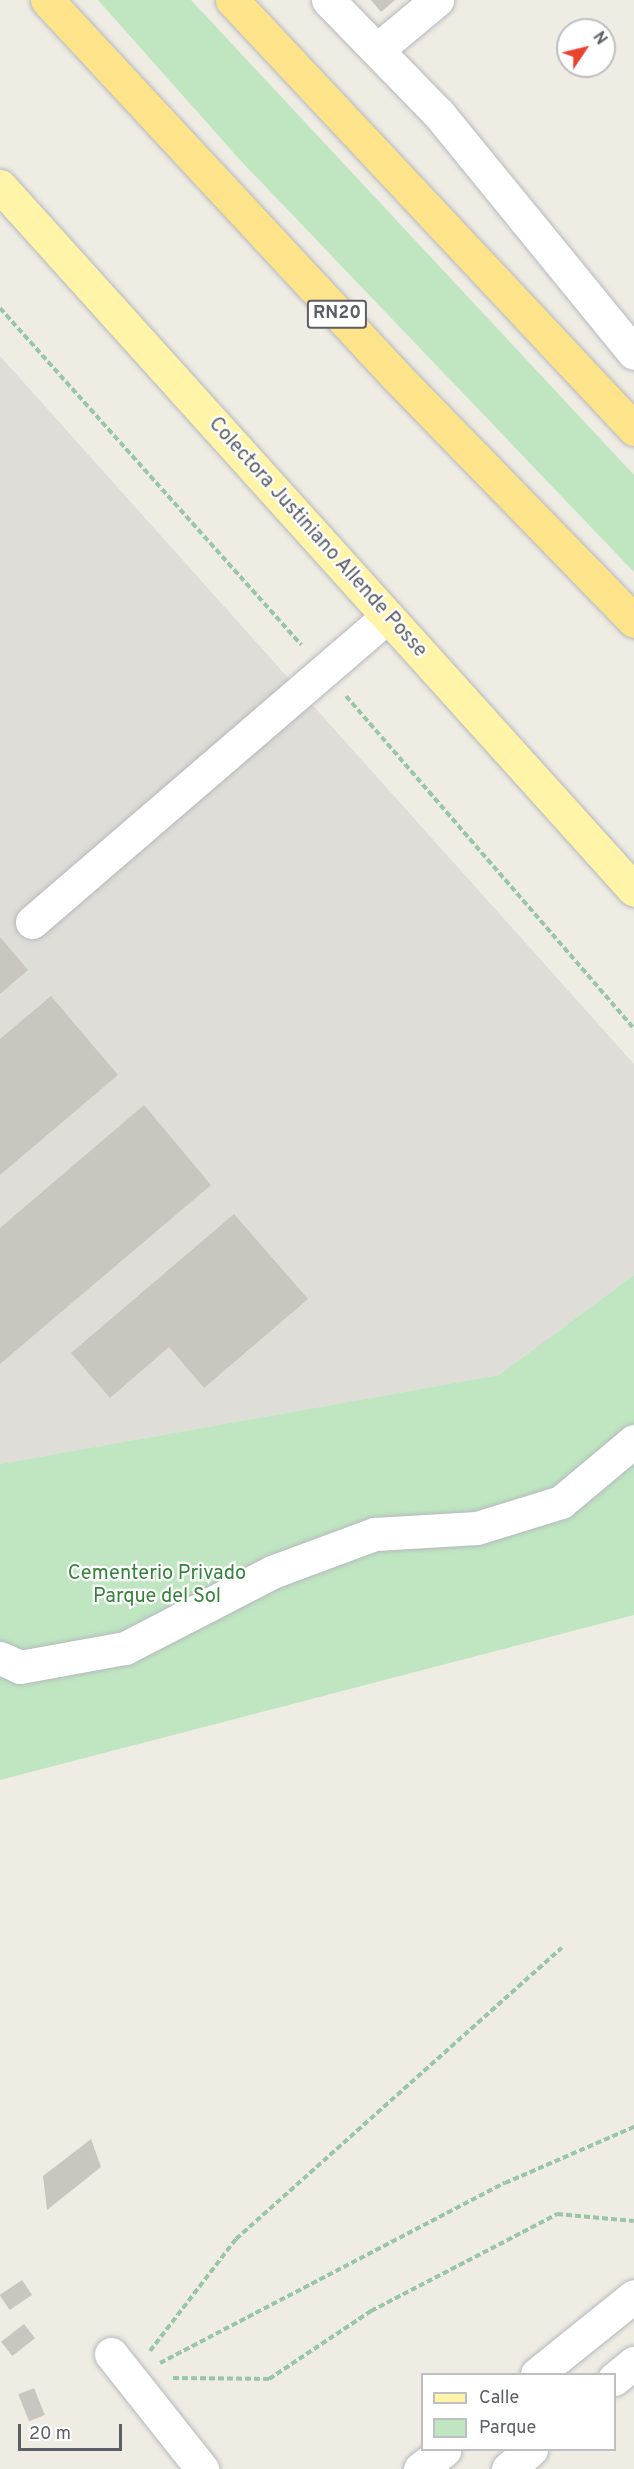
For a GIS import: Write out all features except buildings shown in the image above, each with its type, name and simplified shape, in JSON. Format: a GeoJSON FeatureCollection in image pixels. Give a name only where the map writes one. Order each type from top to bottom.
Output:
{"type":"FeatureCollection","features":[{"type":"Feature","properties":{"kind":"highway","name":"RN20"},"geometry":{"type":"LineString","coordinates":[[47,0],[330,307],[634,621]]}},
{"type":"Feature","properties":{"kind":"highway"},"geometry":{"type":"LineString","coordinates":[[232,0],[634,429]]}},
{"type":"Feature","properties":{"kind":"main road","name":"Colectora Justiniano Allende Posse"},"geometry":{"type":"LineString","coordinates":[[0,186],[634,890]]}},
{"type":"Feature","properties":{"kind":"street"},"geometry":{"type":"LineString","coordinates":[[378,50],[437,0]]}},
{"type":"Feature","properties":{"kind":"street"},"geometry":{"type":"LineString","coordinates":[[333,2],[439,114],[634,353]]}},
{"type":"Feature","properties":{"kind":"street"},"geometry":{"type":"LineString","coordinates":[[32,922],[388,616]]}},
{"type":"Feature","properties":{"kind":"street"},"geometry":{"type":"LineString","coordinates":[[0,1658],[20,1667],[125,1648],[272,1572],[375,1534],[477,1528],[561,1502],[634,1441]]}},
{"type":"Feature","properties":{"kind":"street"},"geometry":{"type":"LineString","coordinates":[[538,2373],[634,2296]]}},
{"type":"Feature","properties":{"kind":"street"},"geometry":{"type":"LineString","coordinates":[[616,2378],[634,2362]]}},
{"type":"Feature","properties":{"kind":"street"},"geometry":{"type":"LineString","coordinates":[[120,2366],[202,2469]]}},
{"type":"Feature","properties":{"kind":"street"},"geometry":{"type":"LineString","coordinates":[[420,2469],[443,2451]]}},
{"type":"Feature","properties":{"kind":"street"},"geometry":{"type":"LineString","coordinates":[[508,2469],[530,2451]]}},
{"type":"Feature","properties":{"kind":"path"},"geometry":{"type":"LineString","coordinates":[[120,2366],[236,2239],[562,1948]]}},
{"type":"Feature","properties":{"kind":"path"},"geometry":{"type":"LineString","coordinates":[[120,2366],[246,2322],[505,2183],[634,2127]]}},
{"type":"Feature","properties":{"kind":"path"},"geometry":{"type":"LineString","coordinates":[[120,2366],[269,2379],[370,2311],[557,2214],[634,2221]]}},
{"type":"Feature","properties":{"kind":"shaded area"},"geometry":{"type":"Polygon","coordinates":[[[0,356],[634,1064],[634,1275],[499,1375],[0,1464],[0,356]]]}},
{"type":"Feature","properties":{"kind":"green space"},"geometry":{"type":"Polygon","coordinates":[[[98,0],[191,0],[634,475],[634,572],[241,161],[98,0]]]}},
{"type":"Feature","properties":{"kind":"green space","name":"Cementerio Privado Parque del Sol"},"geometry":{"type":"Polygon","coordinates":[[[634,1275],[634,1615],[0,1780],[0,1464],[499,1375],[634,1275]]]}}]}
